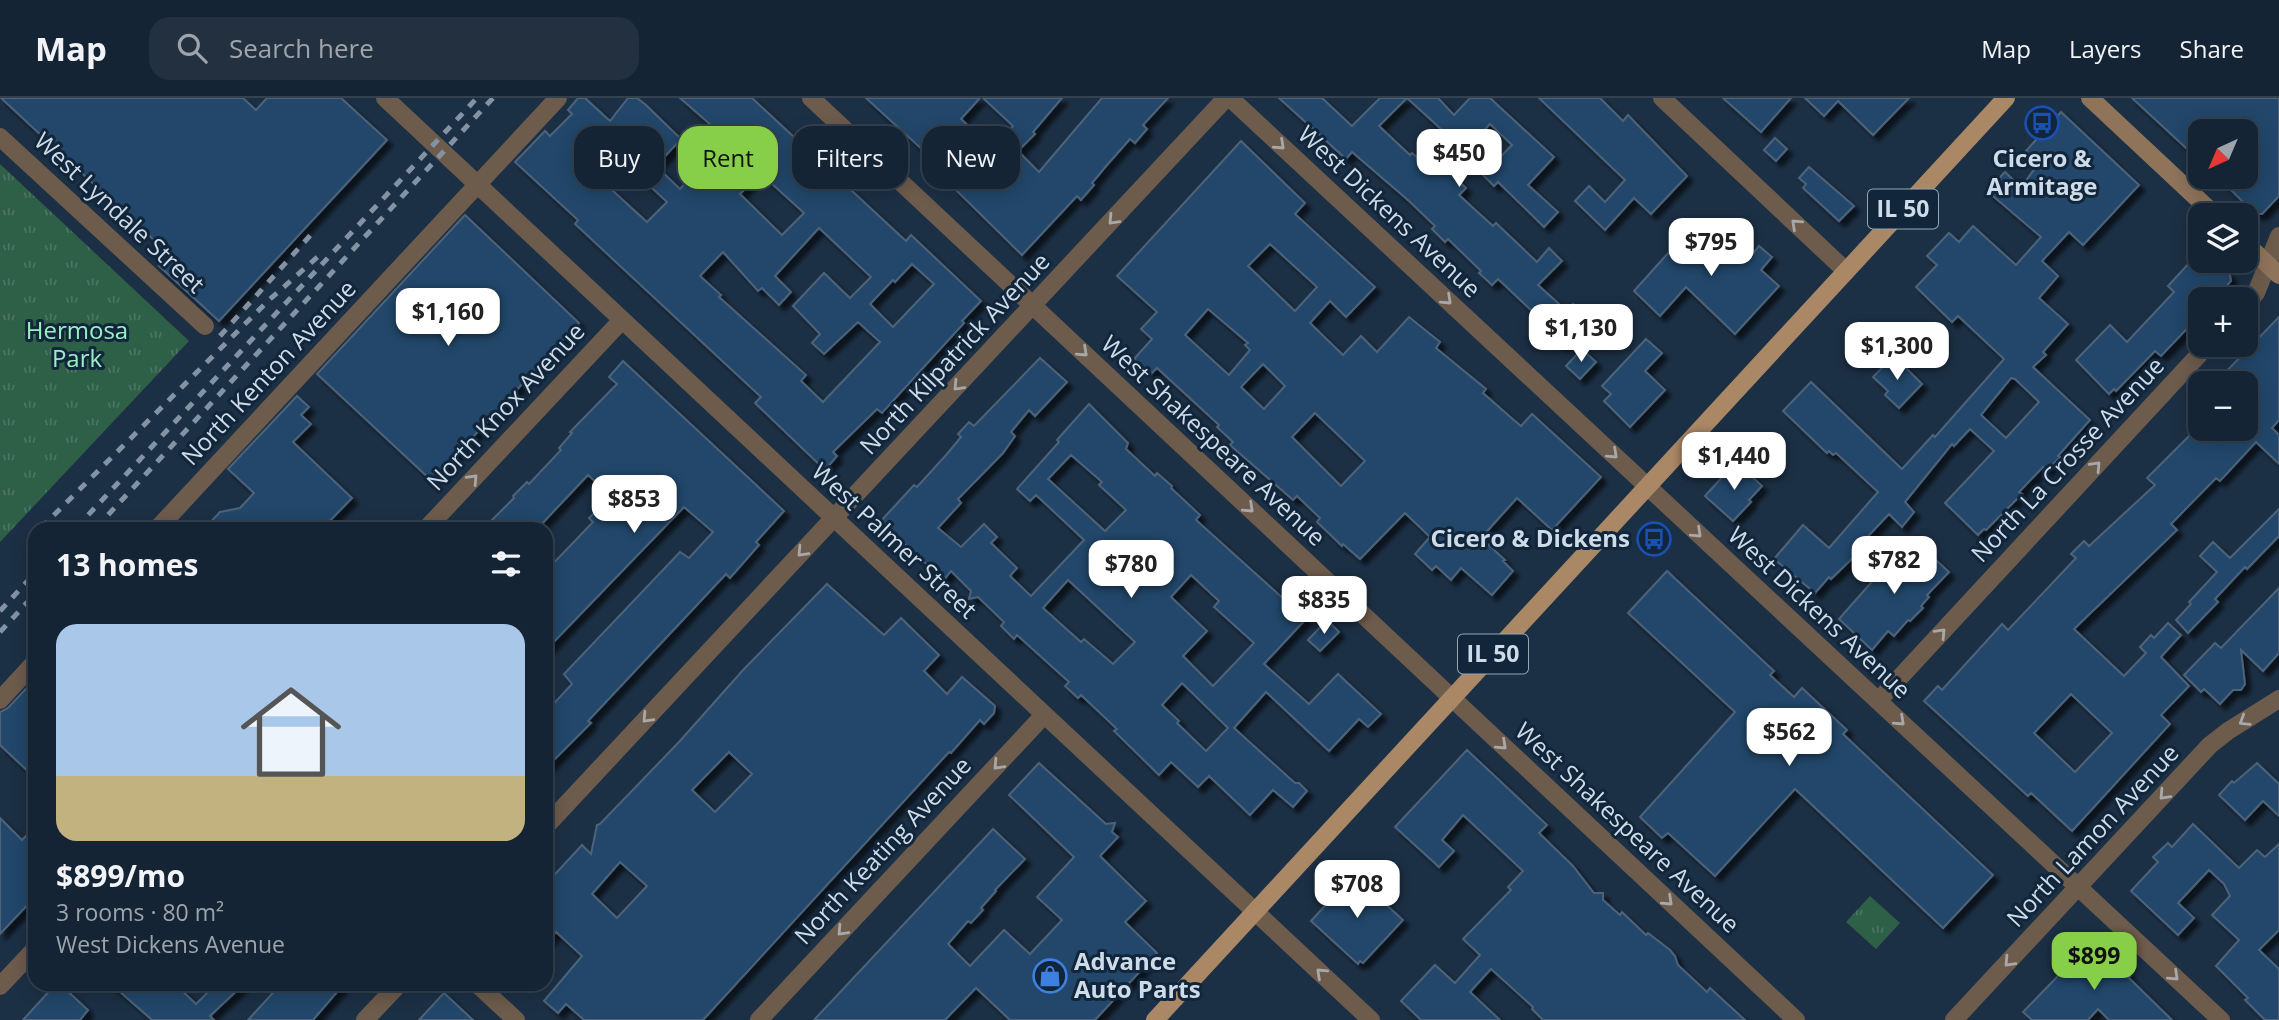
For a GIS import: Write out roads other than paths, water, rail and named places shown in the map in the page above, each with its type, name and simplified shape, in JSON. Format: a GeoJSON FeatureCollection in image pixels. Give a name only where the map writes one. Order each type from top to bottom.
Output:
{"type":"FeatureCollection","features":[{"type":"Feature","properties":{"kind":"main road","name":"IL 50"},"geometry":{"type":"LineString","coordinates":[[1155,1020],[2006,98]]}},
{"type":"Feature","properties":{"kind":"main road"},"geometry":{"type":"LineString","coordinates":[[2090,98],[2202,203]]}},
{"type":"Feature","properties":{"kind":"main road"},"geometry":{"type":"LineString","coordinates":[[2258,255],[2273,269]]}},
{"type":"Feature","properties":{"kind":"street","name":"West Palmer Street"},"geometry":{"type":"LineString","coordinates":[[385,98],[1371,1020]]}},
{"type":"Feature","properties":{"kind":"street","name":"North Kenton Avenue"},"geometry":{"type":"LineString","coordinates":[[164,522],[558,98]]}},
{"type":"Feature","properties":{"kind":"street","name":"West Shakespeare Avenue"},"geometry":{"type":"LineString","coordinates":[[811,98],[1796,1020]]}},
{"type":"Feature","properties":{"kind":"street","name":"North Kilpatrick Avenue"},"geometry":{"type":"LineString","coordinates":[[553,819],[1228,98]]}},
{"type":"Feature","properties":{"kind":"street","name":"West Dickens Avenue"},"geometry":{"type":"LineString","coordinates":[[1228,98],[2221,1020]]}},
{"type":"Feature","properties":{"kind":"street"},"geometry":{"type":"LineString","coordinates":[[1662,98],[1846,271]]}},
{"type":"Feature","properties":{"kind":"street","name":"West Lyndale Street"},"geometry":{"type":"LineString","coordinates":[[0,136],[205,326]]}},
{"type":"Feature","properties":{"kind":"street"},"geometry":{"type":"LineString","coordinates":[[2258,290],[2273,269],[2279,236]]}},
{"type":"Feature","properties":{"kind":"street","name":"North Knox Avenue"},"geometry":{"type":"LineString","coordinates":[[433,522],[622,320]]}},
{"type":"Feature","properties":{"kind":"street","name":"North La Crosse Avenue"},"geometry":{"type":"LineString","coordinates":[[1878,701],[2197,357]]}},
{"type":"Feature","properties":{"kind":"street"},"geometry":{"type":"LineString","coordinates":[[0,700],[28,670]]}},
{"type":"Feature","properties":{"kind":"street","name":"North Lamon Avenue"},"geometry":{"type":"LineString","coordinates":[[1954,1020],[2210,745],[2279,699]]}},
{"type":"Feature","properties":{"kind":"street","name":"North Keating Avenue"},"geometry":{"type":"LineString","coordinates":[[758,1020],[1044,715]]}},
{"type":"Feature","properties":{"kind":"street"},"geometry":{"type":"LineString","coordinates":[[0,986],[28,956]]}},
{"type":"Feature","properties":{"kind":"street"},"geometry":{"type":"LineString","coordinates":[[365,1020],[392,991]]}},
{"type":"Feature","properties":{"kind":"street"},"geometry":{"type":"LineString","coordinates":[[485,991],[516,1020]]}},
{"type":"Feature","properties":{"kind":"railway"},"geometry":{"type":"LineString","coordinates":[[82,522],[477,98]]}},
{"type":"Feature","properties":{"kind":"railway"},"geometry":{"type":"LineString","coordinates":[[102,522],[493,98]]}},
{"type":"Feature","properties":{"kind":"railway"},"geometry":{"type":"LineString","coordinates":[[220,336],[316,229]]}},
{"type":"Feature","properties":{"kind":"railway"},"geometry":{"type":"LineString","coordinates":[[47,522],[269,300],[321,254]]}},
{"type":"Feature","properties":{"kind":"railway"},"geometry":{"type":"LineString","coordinates":[[0,611],[28,581]]}},
{"type":"Feature","properties":{"kind":"railway"},"geometry":{"type":"LineString","coordinates":[[0,632],[28,602]]}},
{"type":"Feature","properties":{"kind":"place","name":"Cicero & Armitage"},"geometry":{"type":"Point","coordinates":[2042,123]}},
{"type":"Feature","properties":{"kind":"place","name":"Cicero & Dickens"},"geometry":{"type":"Point","coordinates":[1654,539]}},
{"type":"Feature","properties":{"kind":"place","name":"Advance Auto Parts"},"geometry":{"type":"Point","coordinates":[1050,976]}},
{"type":"Feature","properties":{"kind":"park label","name":"Hermosa Park"},"geometry":{"type":"Point","coordinates":[77,345]}}]}
